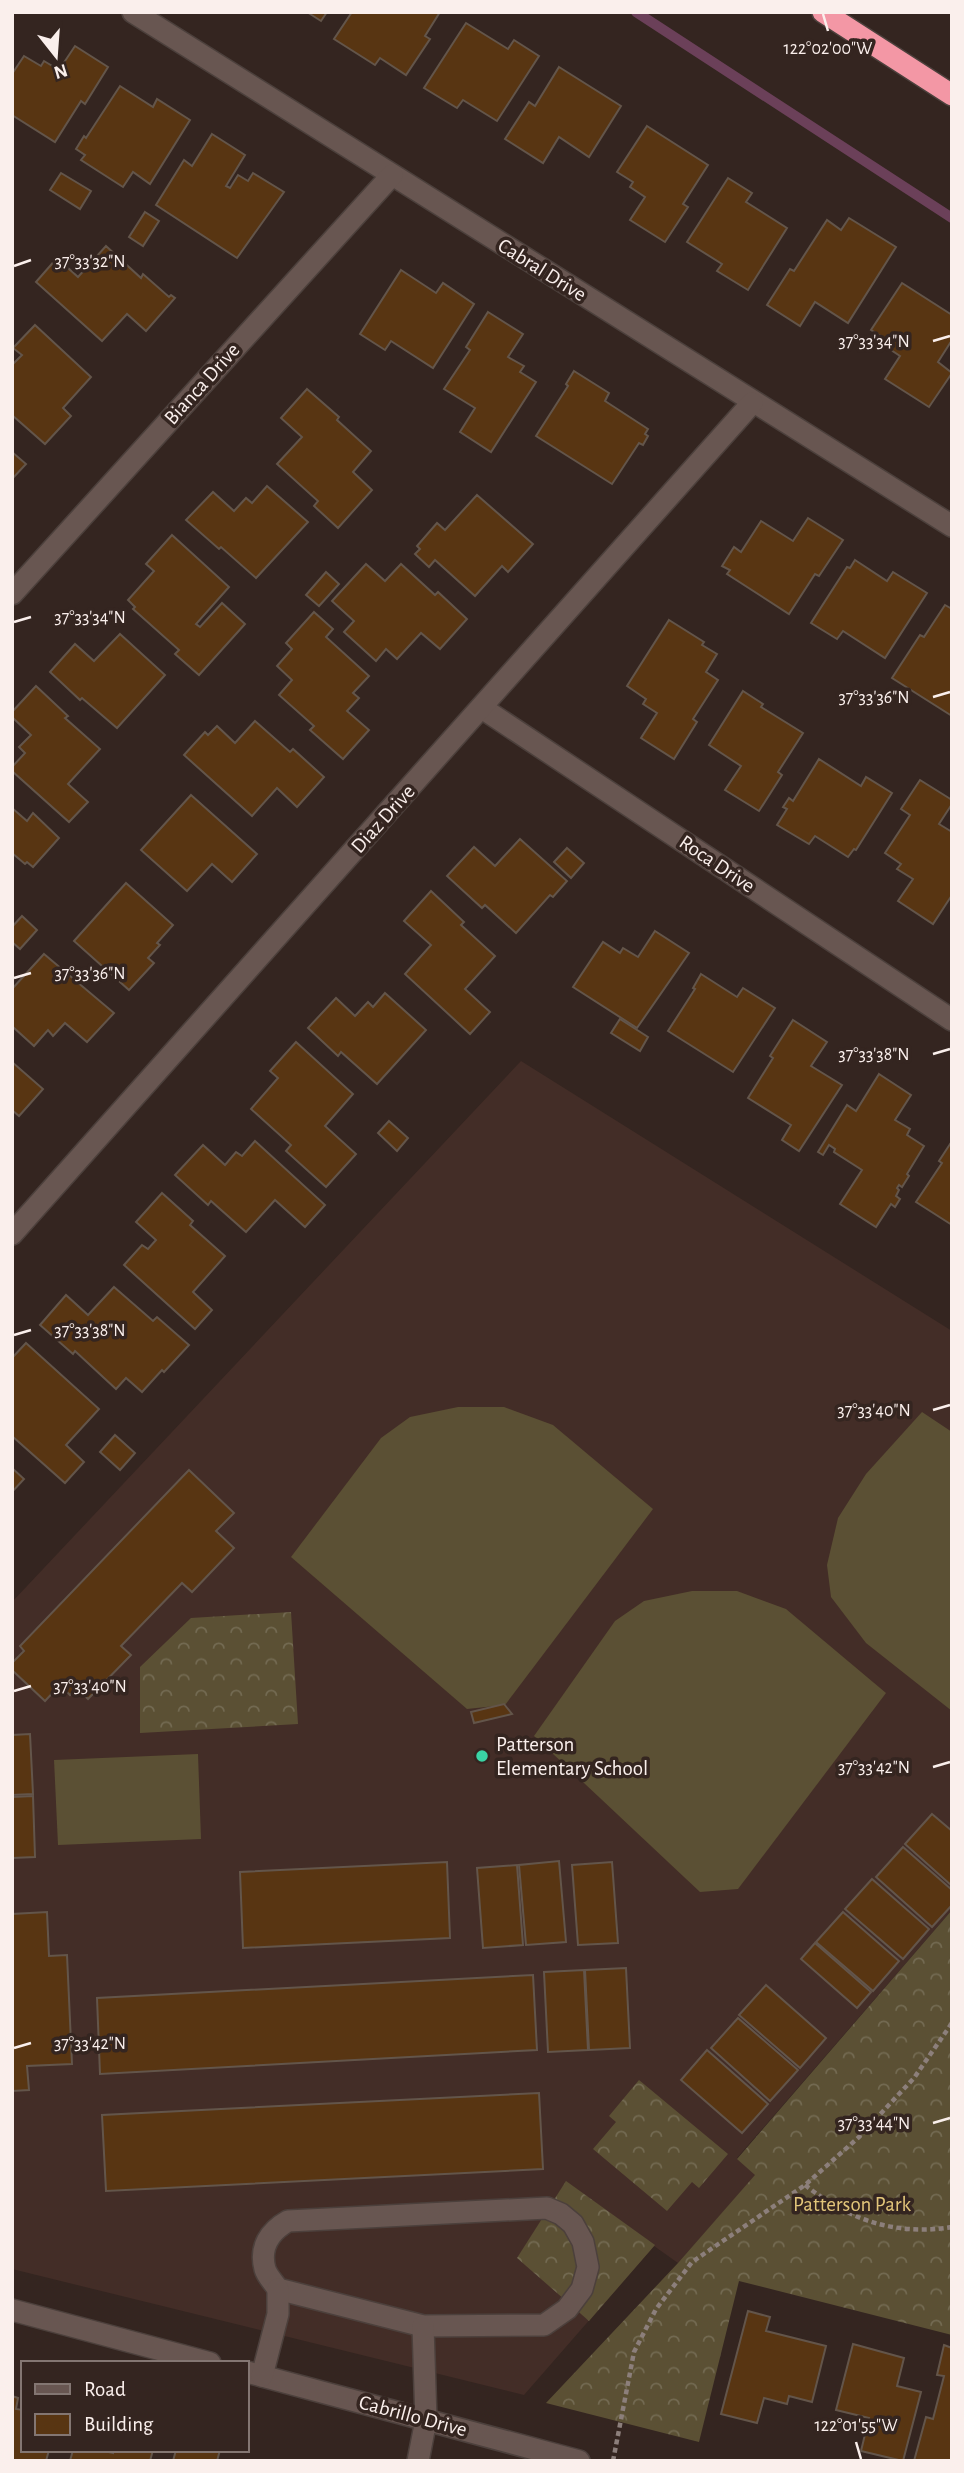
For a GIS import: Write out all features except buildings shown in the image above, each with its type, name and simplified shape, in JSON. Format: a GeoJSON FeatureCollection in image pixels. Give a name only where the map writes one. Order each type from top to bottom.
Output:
{"type":"FeatureCollection","features":[{"type":"Feature","properties":{"kind":"highway"},"geometry":{"type":"LineString","coordinates":[[823,12],[952,95]]}},
{"type":"Feature","properties":{"kind":"street","name":"Cabral Drive"},"geometry":{"type":"LineString","coordinates":[[133,12],[752,403],[952,526]]}},
{"type":"Feature","properties":{"kind":"street","name":"Bianca Drive"},"geometry":{"type":"LineString","coordinates":[[12,594],[391,175]]}},
{"type":"Feature","properties":{"kind":"street","name":"Diaz Drive"},"geometry":{"type":"LineString","coordinates":[[12,1234],[752,403]]}},
{"type":"Feature","properties":{"kind":"street","name":"Roca Drive"},"geometry":{"type":"LineString","coordinates":[[482,708],[952,1020]]}},
{"type":"Feature","properties":{"kind":"street"},"geometry":{"type":"LineString","coordinates":[[254,2374],[278,2314],[278,2289],[265,2270],[265,2246],[274,2229],[288,2221],[547,2208],[561,2214],[573,2224],[583,2242],[588,2267],[582,2289],[567,2309],[544,2325],[423,2326],[278,2289]]}},
{"type":"Feature","properties":{"kind":"street"},"geometry":{"type":"LineString","coordinates":[[12,2311],[202,2361]]}},
{"type":"Feature","properties":{"kind":"street"},"geometry":{"type":"LineString","coordinates":[[418,2461],[426,2420],[423,2326]]}},
{"type":"Feature","properties":{"kind":"street","name":"Cabrillo Drive"},"geometry":{"type":"LineString","coordinates":[[254,2374],[579,2461]]}},
{"type":"Feature","properties":{"kind":"path"},"geometry":{"type":"LineString","coordinates":[[613,2461],[634,2352],[656,2309],[692,2262],[805,2185],[859,2137],[914,2078],[952,2023]]}},
{"type":"Feature","properties":{"kind":"path"},"geometry":{"type":"LineString","coordinates":[[805,2185],[828,2204],[886,2227],[929,2231],[952,2227]]}},
{"type":"Feature","properties":{"kind":"shaded area","name":"Patterson Elementary School"},"geometry":{"type":"Polygon","coordinates":[[[521,1061],[952,1331],[952,1910],[737,2158],[756,2175],[678,2263],[654,2246],[524,2395],[12,2269],[12,1602],[521,1061]]]}},
{"type":"Feature","properties":{"kind":"green space"},"geometry":{"type":"Polygon","coordinates":[[[458,1407],[504,1407],[553,1425],[653,1509],[505,1705],[467,1709],[291,1557],[381,1438],[410,1417],[458,1407]]]}},
{"type":"Feature","properties":{"kind":"green space"},"geometry":{"type":"Polygon","coordinates":[[[922,1412],[952,1432],[952,1711],[866,1643],[831,1597],[827,1565],[838,1518],[866,1474],[922,1412]]]}},
{"type":"Feature","properties":{"kind":"green space"},"geometry":{"type":"Polygon","coordinates":[[[692,1591],[737,1591],[786,1609],[886,1693],[738,1889],[700,1892],[534,1736],[615,1621],[644,1601],[692,1591]]]}},
{"type":"Feature","properties":{"kind":"green space"},"geometry":{"type":"Polygon","coordinates":[[[291,1612],[298,1724],[140,1733],[140,1667],[191,1618],[291,1612]]]}},
{"type":"Feature","properties":{"kind":"green space"},"geometry":{"type":"Polygon","coordinates":[[[198,1754],[201,1839],[58,1845],[54,1760],[198,1754]]]}},
{"type":"Feature","properties":{"kind":"green space","name":"Patterson Park"},"geometry":{"type":"Polygon","coordinates":[[[952,1910],[952,2335],[739,2281],[699,2442],[546,2403],[678,2263],[755,2175],[737,2159],[952,1910]]]}},
{"type":"Feature","properties":{"kind":"green space"},"geometry":{"type":"Polygon","coordinates":[[[639,2080],[728,2154],[699,2188],[692,2182],[667,2211],[593,2149],[616,2122],[609,2116],[639,2080]]]}},
{"type":"Feature","properties":{"kind":"green space"},"geometry":{"type":"Polygon","coordinates":[[[566,2181],[655,2245],[589,2321],[517,2258],[566,2181]]]}},
{"type":"Feature","properties":{"kind":"waterway"},"geometry":{"type":"LineString","coordinates":[[636,12],[952,218]]}},
{"type":"Feature","properties":{"kind":"place","name":"Patterson Elementary School"},"geometry":{"type":"Point","coordinates":[482,1756]}}]}
